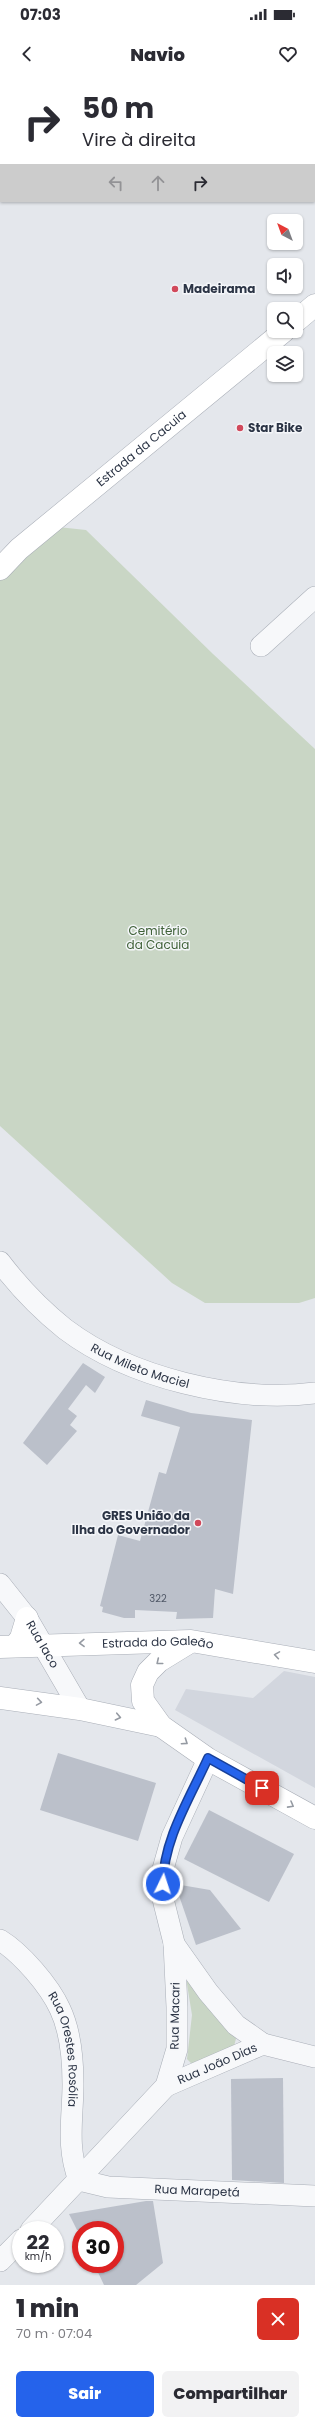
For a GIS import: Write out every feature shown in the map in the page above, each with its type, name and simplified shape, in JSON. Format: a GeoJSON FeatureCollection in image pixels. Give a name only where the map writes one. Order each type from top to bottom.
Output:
{"type":"FeatureCollection","features":[{"type":"Feature","properties":{"kind":"main road"},"geometry":{"type":"LineString","coordinates":[[303,315],[315,305]]}},
{"type":"Feature","properties":{"kind":"main road","name":"Estrada da Cacuia"},"geometry":{"type":"LineString","coordinates":[[0,569],[19,549],[275,338]]}},
{"type":"Feature","properties":{"kind":"main road"},"geometry":{"type":"LineString","coordinates":[[8,1646],[21,1638],[27,1618]]}},
{"type":"Feature","properties":{"kind":"main road"},"geometry":{"type":"LineString","coordinates":[[191,1641],[159,1661],[148,1672],[142,1685],[143,1701],[161,1726],[208,1758],[315,1818]]}},
{"type":"Feature","properties":{"kind":"main road","name":"Estrada do Galeão"},"geometry":{"type":"LineString","coordinates":[[8,1646],[191,1641],[315,1662]]}},
{"type":"Feature","properties":{"kind":"main road"},"geometry":{"type":"LineString","coordinates":[[0,1698],[80,1709],[161,1726]]}},
{"type":"Feature","properties":{"kind":"street"},"geometry":{"type":"LineString","coordinates":[[261,646],[315,597]]}},
{"type":"Feature","properties":{"kind":"street","name":"Rua Mileto Maciel"},"geometry":{"type":"LineString","coordinates":[[0,1262],[25,1294],[66,1329],[110,1356],[172,1380],[233,1392],[293,1396],[315,1393]]}},
{"type":"Feature","properties":{"kind":"street","name":"Rua Iaco"},"geometry":{"type":"LineString","coordinates":[[0,1584],[27,1618],[80,1709]]}},
{"type":"Feature","properties":{"kind":"street","name":"Rua Macari"},"geometry":{"type":"LineString","coordinates":[[40,2221],[166,2086],[177,2049],[177,2006],[174,1943],[163,1900],[163,1869],[172,1837],[208,1758]]}},
{"type":"Feature","properties":{"kind":"street","name":"Rua Orestes Rosólia"},"geometry":{"type":"LineString","coordinates":[[0,1940],[13,1948],[35,1973],[60,2008],[69,2041],[73,2083],[70,2142],[72,2164],[79,2180]]}},
{"type":"Feature","properties":{"kind":"street"},"geometry":{"type":"LineString","coordinates":[[174,1943],[208,1992],[236,2025],[263,2044]]}},
{"type":"Feature","properties":{"kind":"street","name":"Rua João Dias"},"geometry":{"type":"LineString","coordinates":[[166,2086],[263,2044],[315,2057]]}},
{"type":"Feature","properties":{"kind":"street","name":"Rua Marapetá"},"geometry":{"type":"LineString","coordinates":[[79,2180],[108,2187],[315,2196]]}},
{"type":"Feature","properties":{"kind":"street"},"geometry":{"type":"LineString","coordinates":[[0,2261],[12,2249]]}},
{"type":"Feature","properties":{"kind":"shaded area"},"geometry":{"type":"Polygon","coordinates":[[[284,1671],[315,1677],[315,1788],[175,1710],[186,1689],[253,1698],[284,1671]]]}},
{"type":"Feature","properties":{"kind":"green space","name":"Cemitério da Cacuia"},"geometry":{"type":"Polygon","coordinates":[[[58,527],[86,530],[213,654],[315,749],[315,1298],[299,1303],[205,1303],[172,1283],[0,1126],[0,577],[58,527]]]}},
{"type":"Feature","properties":{"kind":"green space"},"geometry":{"type":"Polygon","coordinates":[[[186,1978],[237,2035],[234,2046],[194,2066],[187,2059],[192,2015],[186,1978]]]}},
{"type":"Feature","properties":{"kind":"building"},"geometry":{"type":"Polygon","coordinates":[[[83,1363],[105,1377],[95,1393],[86,1385],[68,1409],[77,1416],[70,1425],[77,1431],[47,1465],[23,1443],[83,1363]]]}},
{"type":"Feature","properties":{"kind":"building"},"geometry":{"type":"Polygon","coordinates":[[[146,1400],[191,1413],[252,1420],[233,1594],[215,1589],[213,1618],[176,1619],[177,1612],[135,1610],[135,1618],[124,1618],[102,1612],[103,1607],[100,1606],[118,1535],[140,1541],[159,1472],[166,1474],[180,1427],[141,1416],[146,1400]]]}},
{"type":"Feature","properties":{"kind":"building"},"geometry":{"type":"Polygon","coordinates":[[[58,1753],[156,1783],[138,1841],[40,1810],[58,1753]]]}},
{"type":"Feature","properties":{"kind":"building"},"geometry":{"type":"Polygon","coordinates":[[[209,1810],[294,1854],[269,1902],[184,1859],[209,1810]]]}},
{"type":"Feature","properties":{"kind":"building"},"geometry":{"type":"Polygon","coordinates":[[[175,1884],[210,1890],[241,1929],[196,1945],[175,1884]]]}},
{"type":"Feature","properties":{"kind":"building"},"geometry":{"type":"Polygon","coordinates":[[[283,2078],[284,2183],[232,2180],[231,2079],[283,2078]]]}},
{"type":"Feature","properties":{"kind":"building"},"geometry":{"type":"Polygon","coordinates":[[[153,2201],[163,2263],[136,2285],[104,2285],[98,2273],[124,2273],[124,2221],[72,2221],[69,2214],[153,2201]]]}},
{"type":"Feature","properties":{"kind":"place","name":"Madeirama"},"geometry":{"type":"Point","coordinates":[175,289]}},
{"type":"Feature","properties":{"kind":"place","name":"Star Bike"},"geometry":{"type":"Point","coordinates":[240,428]}},
{"type":"Feature","properties":{"kind":"place","name":"GRES União da Ilha do Governador"},"geometry":{"type":"Point","coordinates":[198,1523]}},
{"type":"Feature","properties":{"kind":"route"},"geometry":{"type":"LineString","coordinates":[[163,1884],[163,1869],[172,1837],[208,1758],[262,1788]]}}]}
